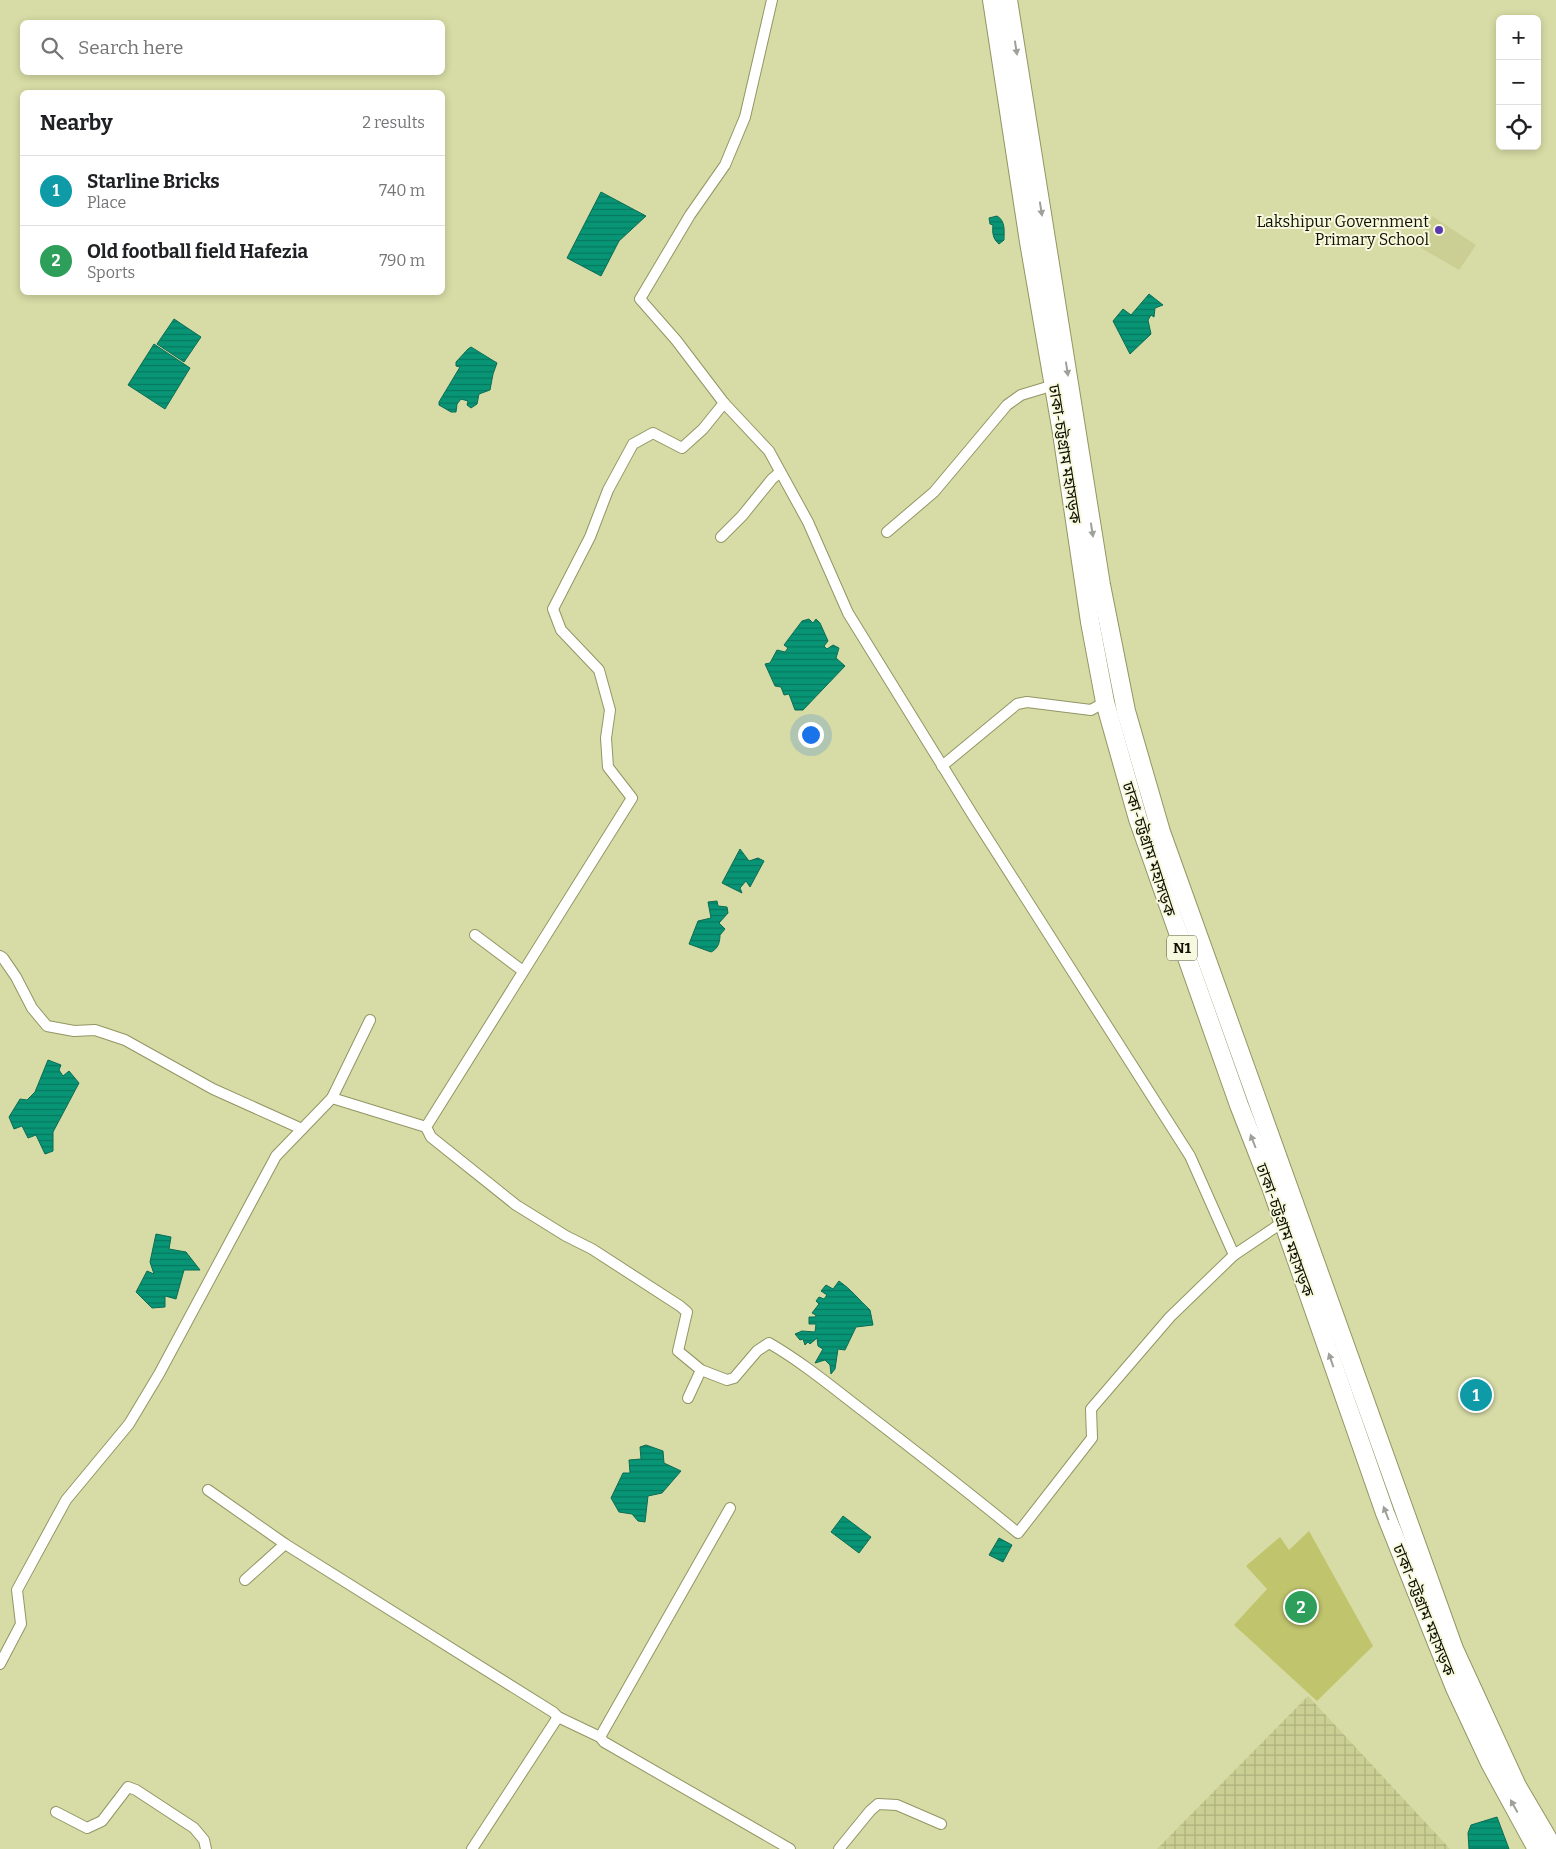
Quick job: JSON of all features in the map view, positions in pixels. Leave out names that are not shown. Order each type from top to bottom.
[{"type":"highway","name":"ঢাকা-চট্টগ্রাম মহাসড়ক","points":[[992,0],[1090,622],[1105,702],[1141,829],[1232,1087],[1283,1222],[1385,1513],[1455,1688],[1490,1763],[1537,1849]]},
{"type":"highway","name":"ঢাকা-চট্টগ্রাম মহাসড়ক","points":[[1008,0],[1101,585],[1126,711],[1158,823],[1454,1649],[1517,1786],[1554,1849]]},
{"type":"street","points":[[772,0],[744,117],[725,165],[690,215],[640,299],[676,340],[724,402],[769,451],[808,522],[848,613],[942,766],[1190,1156],[1234,1255]]},
{"type":"street","points":[[887,532],[934,492],[1007,405],[1021,395],[1054,385]]},
{"type":"street","points":[[426,1127],[632,798],[608,767],[606,738],[610,710],[599,670],[561,630],[553,608],[590,537],[608,490],[633,444],[653,433],[682,448],[703,429],[724,402]]},
{"type":"street","points":[[721,537],[780,472]]},
{"type":"street","points":[[942,766],[1018,704],[1027,702],[1091,710],[1105,702]]},
{"type":"street","points":[[475,936],[523,972]]},
{"type":"street","points":[[0,956],[4,958],[16,976],[32,1008],[47,1026],[74,1031],[95,1030],[125,1040],[213,1089],[302,1129]]},
{"type":"street","points":[[0,1664],[21,1624],[17,1590],[66,1500],[129,1424],[159,1374],[276,1156],[332,1098],[370,1020]]},
{"type":"street","points":[[332,1098],[426,1127],[431,1137],[516,1205],[566,1236],[592,1249],[680,1306],[687,1312],[678,1351],[701,1370],[726,1380],[734,1378],[757,1351],[769,1344],[795,1360],[864,1412],[966,1490],[1018,1533],[1092,1438],[1091,1409],[1170,1317],[1234,1255],[1283,1222]]},
{"type":"street","points":[[688,1398],[701,1370]]},
{"type":"street","points":[[208,1490],[285,1544],[553,1712],[558,1717],[600,1737],[604,1742],[790,1849]]},
{"type":"street","points":[[600,1737],[730,1508]]},
{"type":"street","points":[[245,1580],[285,1544]]},
{"type":"street","points":[[472,1849],[558,1717]]},
{"type":"street","points":[[56,1812],[87,1828],[102,1822],[128,1787],[136,1790],[194,1828],[204,1840],[206,1849]]},
{"type":"street","points":[[839,1849],[878,1804],[897,1805],[941,1824]]},
{"type":"shaded area","name":"Lakshipur Government Primary School","points":[[1432,216],[1476,245],[1459,270],[1416,245]]},
{"type":"shaded area","points":[[1309,1531],[1373,1646],[1317,1701],[1234,1625],[1267,1589],[1246,1566],[1280,1537],[1289,1550]]},
{"type":"shaded area","points":[[1308,1696],[1450,1849],[1157,1849]]},
{"type":"water","points":[[601,192],[646,216],[619,241],[601,276],[567,258]]},
{"type":"water","points":[[997,216],[1002,221],[1004,230],[1004,240],[999,244],[994,238],[993,225],[990,224],[989,218]]},
{"type":"water","points":[[1149,294],[1163,305],[1155,308],[1154,317],[1151,315],[1148,320],[1151,334],[1130,354],[1113,321],[1123,309],[1131,315]]},
{"type":"water","points":[[174,319],[201,337],[184,362],[157,344]]},
{"type":"water","points":[[154,344],[190,368],[165,409],[128,385]]},
{"type":"water","points":[[471,347],[497,363],[490,390],[479,394],[477,404],[471,408],[467,405],[468,401],[461,399],[457,404],[456,412],[451,412],[439,405],[439,402],[460,367],[456,366],[456,362]]},
{"type":"water","points":[[809,619],[813,623],[816,619],[820,623],[828,641],[824,646],[827,649],[833,645],[839,648],[836,658],[845,666],[803,710],[795,710],[789,694],[784,695],[781,687],[775,686],[765,664],[770,663],[777,650],[785,652],[788,648],[784,645],[802,621]]},
{"type":"water","points":[[740,849],[749,861],[758,858],[764,861],[750,887],[746,881],[740,888],[742,893],[722,883]]},
{"type":"water","points":[[717,901],[718,906],[727,907],[728,913],[719,923],[725,929],[720,935],[717,947],[711,952],[689,944],[698,921],[711,918],[708,902]]},
{"type":"water","points":[[48,1060],[61,1065],[59,1070],[63,1076],[69,1071],[79,1083],[53,1132],[53,1151],[45,1154],[36,1135],[28,1138],[22,1126],[14,1129],[9,1117],[20,1099],[27,1100],[35,1092]]},
{"type":"water","points":[[156,1234],[171,1237],[169,1249],[186,1252],[200,1270],[184,1270],[176,1299],[165,1296],[165,1307],[152,1308],[136,1292],[147,1271],[154,1274],[150,1262]]},
{"type":"water","points":[[839,1281],[870,1310],[873,1325],[856,1327],[845,1350],[838,1349],[835,1369],[831,1374],[830,1365],[825,1360],[815,1363],[823,1349],[818,1346],[817,1338],[810,1344],[808,1342],[805,1345],[803,1339],[800,1340],[795,1334],[802,1331],[815,1332],[816,1324],[809,1324],[809,1317],[815,1317],[816,1315],[812,1313],[819,1304],[816,1301],[819,1297],[824,1299],[827,1295],[821,1291],[826,1285],[833,1289]]},
{"type":"water","points":[[646,1445],[663,1451],[664,1463],[681,1471],[662,1493],[648,1496],[645,1522],[638,1521],[632,1514],[619,1512],[611,1498],[623,1473],[630,1473],[629,1460],[641,1459],[640,1447]]},
{"type":"water","points":[[843,1516],[871,1537],[859,1553],[831,1532]]},
{"type":"water","points":[[999,1538],[1012,1545],[1003,1562],[989,1555]]},
{"type":"water","points":[[1497,1817],[1509,1849],[1469,1849],[1468,1833],[1471,1825]]},
{"type":"place","name":"Lakshipur Government Primary School","points":[[1439,230]]},
{"type":"place","name":"Starline Bricks","points":[[1476,1395]]},
{"type":"place","name":"Old football field Hafezia","points":[[1301,1607]]}]
